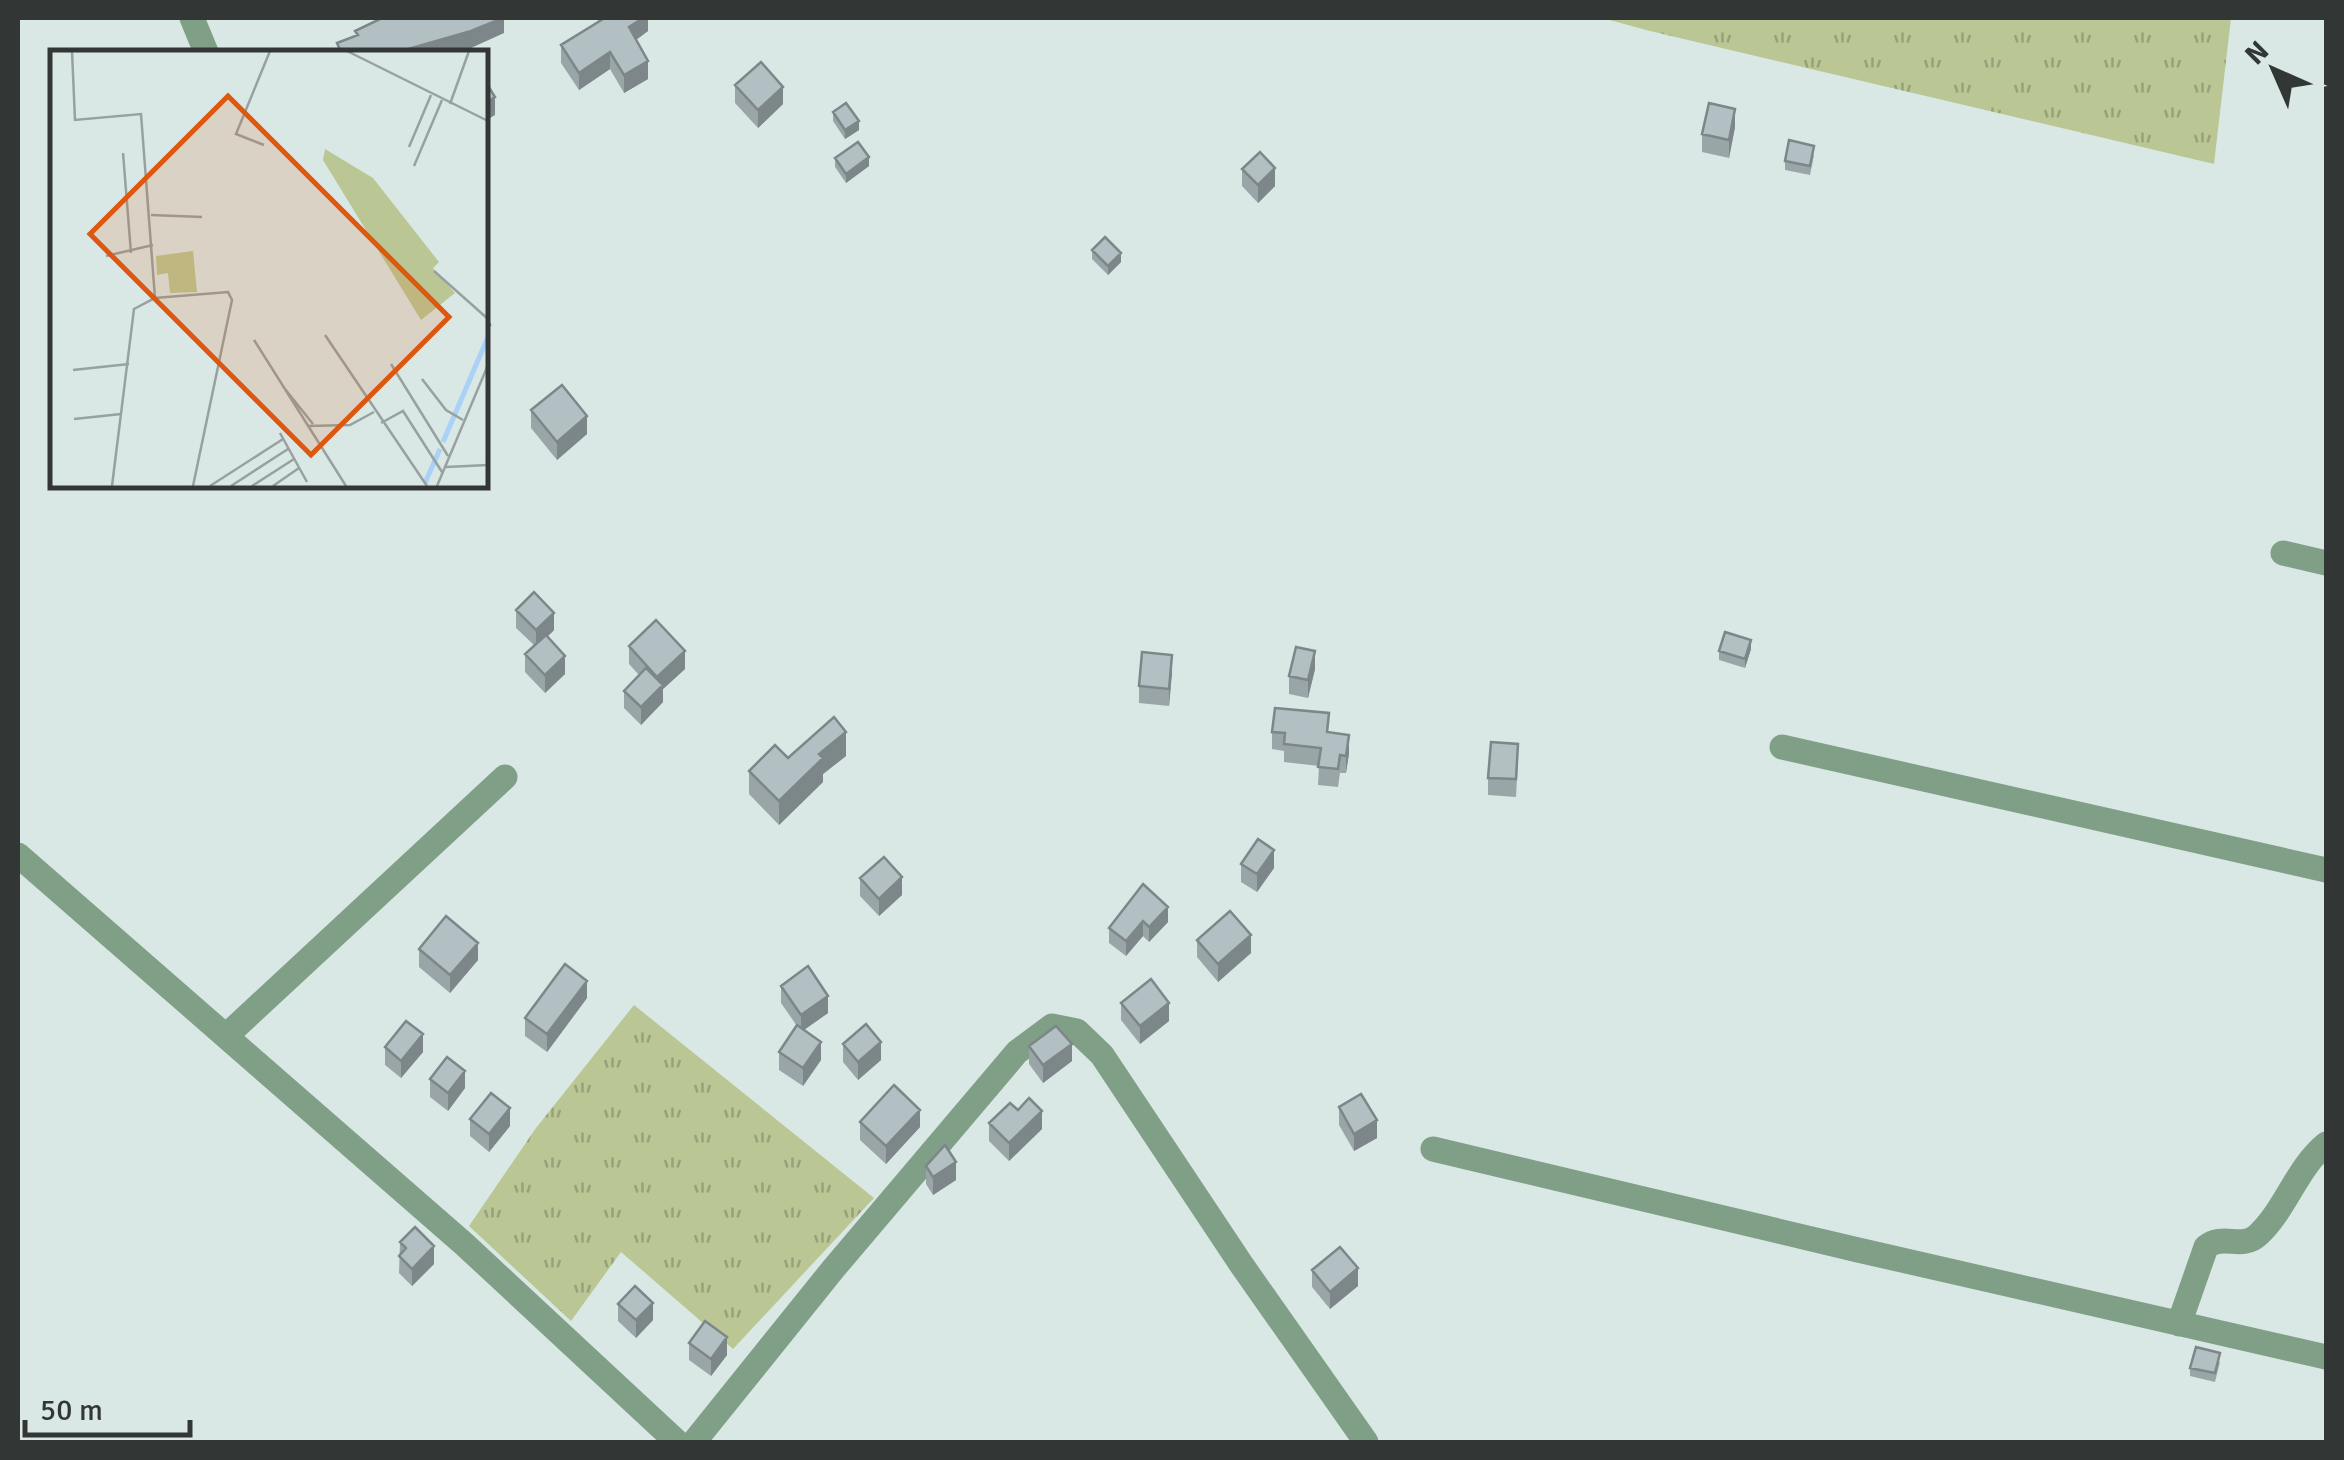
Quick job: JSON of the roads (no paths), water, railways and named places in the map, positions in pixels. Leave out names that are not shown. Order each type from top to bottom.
[{"type":"street","points":[[192,18],[205,50]]},
{"type":"street","points":[[2282,553],[2326,563]]},
{"type":"street","points":[[1782,747],[2326,870]]},
{"type":"street","points":[[226,1036],[506,777]]},
{"type":"street","points":[[18,855],[464,1244],[676,1442]]},
{"type":"street","points":[[694,1442],[944,1137],[1028,1041],[1052,1026],[1078,1031],[1102,1055],[1366,1442]]},
{"type":"street","points":[[2178,1324],[2206,1247],[2222,1240],[2242,1243],[2260,1233],[2308,1163],[2326,1144]]},
{"type":"street","points":[[1434,1149],[2326,1357]]}]
